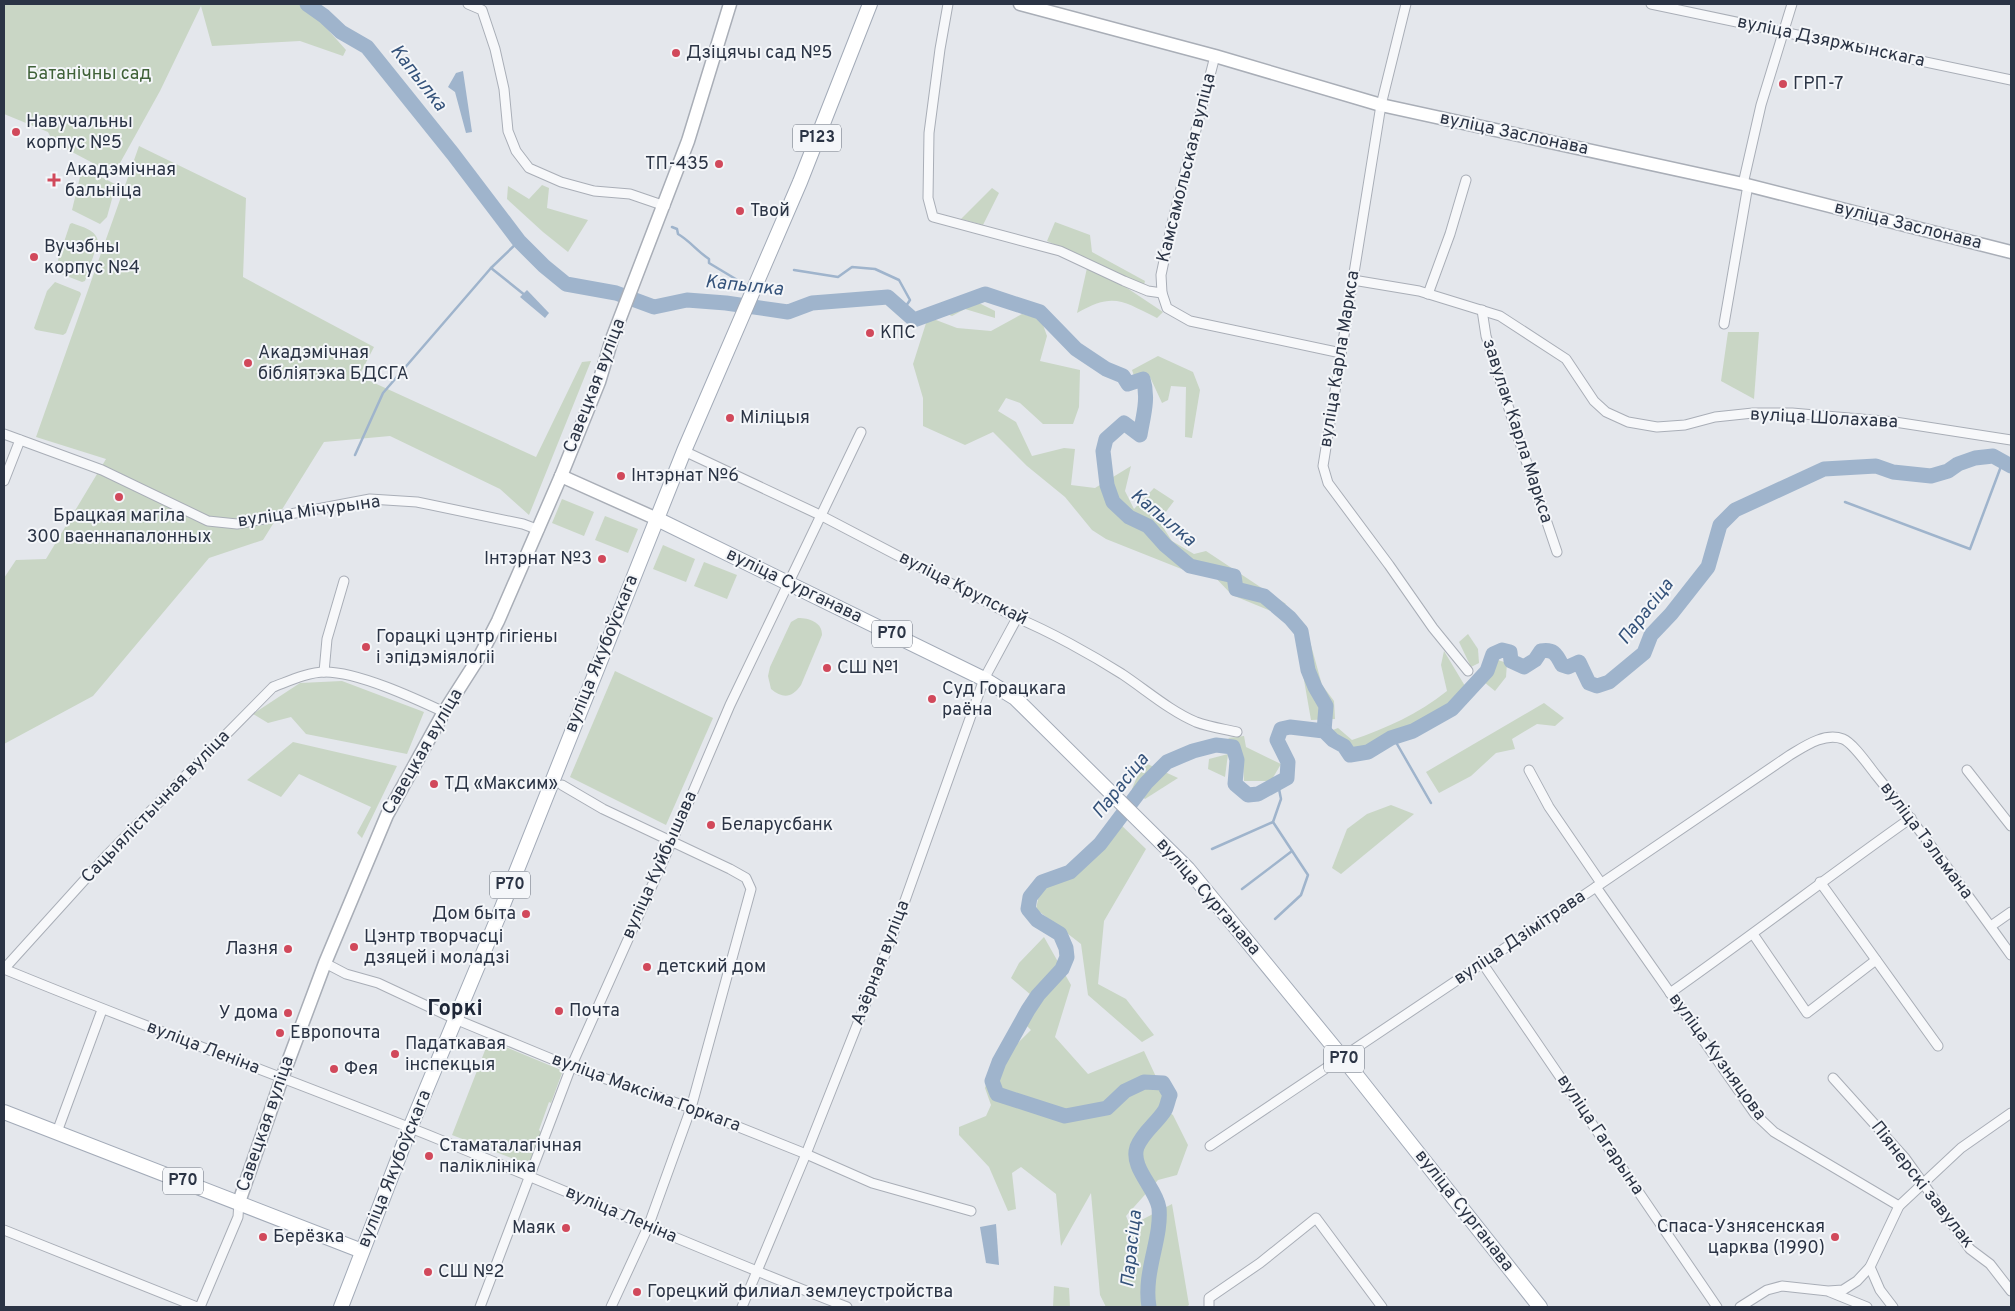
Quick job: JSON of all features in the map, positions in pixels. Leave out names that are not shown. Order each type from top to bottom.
[{"type":"main road","name":"Савецкая вуліца","points":[[239,1202],[282,1078],[325,963],[386,815],[444,712],[481,654],[539,530],[599,382],[619,322],[665,206],[688,141],[730,4]]},
{"type":"main road","name":"вуліца Якубоўскага","points":[[341,1307],[410,1128],[497,920],[684,451],[800,182],[870,4]]},
{"type":"main road","name":"вуліца Заслонава","points":[[1020,4],[1215,56],[1381,105],[1746,185],[2011,252]]},
{"type":"main road","points":[[561,476],[657,519]]},
{"type":"main road","name":"вуліца Сурганава","points":[[657,519],[984,679],[1015,698],[1188,869],[1342,1056],[1540,1307]]},
{"type":"main road","name":"Р70","points":[[4,1112],[362,1251]]},
{"type":"street","points":[[468,4],[485,7],[504,89],[508,130],[516,151],[529,168],[562,182],[594,192],[630,194],[665,206]]},
{"type":"street","points":[[948,4],[929,133],[928,198],[933,217],[1060,251],[1124,281],[1162,293],[1167,308],[1190,321],[1341,353]]},
{"type":"street","name":"вуліца Карла Маркса","points":[[1406,4],[1381,105],[1323,466],[1328,483],[1433,628],[1468,671]]},
{"type":"street","name":"вуліца Дзяржынскага","points":[[1651,4],[2011,80]]},
{"type":"street","points":[[1724,324],[1761,105],[1792,4]]},
{"type":"street","name":"Камсамольская вуліца","points":[[1162,293],[1161,275],[1166,249],[1215,56]]},
{"type":"street","points":[[1428,294],[1450,234],[1466,180]]},
{"type":"street","name":"вуліца Шолахава","points":[[1353,280],[1428,294],[1500,316],[1566,359],[1594,401],[1606,412],[1628,422],[1657,427],[1684,425],[1715,417],[1753,413],[1792,413],[1895,422],[2011,440]]},
{"type":"street","name":"завулак Карла Маркса","points":[[1482,310],[1486,336],[1557,552]]},
{"type":"street","name":"вуліца Куйбышава","points":[[480,1307],[571,1066],[672,841],[730,705],[861,432]]},
{"type":"street","name":"вуліца Мічурына","points":[[4,434],[102,470],[208,521],[237,524],[370,498],[417,502],[523,524],[539,530]]},
{"type":"street","points":[[4,481],[20,440]]},
{"type":"street","name":"вуліца Крупскай","points":[[684,451],[820,515],[1042,630],[1120,673],[1146,692],[1195,721],[1210,727],[1237,732]]},
{"type":"street","points":[[324,672],[327,639],[344,582]]},
{"type":"street","name":"Азёрная вуліца","points":[[742,1307],[806,1154],[892,937],[984,679],[1017,618]]},
{"type":"street","name":"Сацыялістычная вуліца","points":[[4,969],[108,854],[273,687],[297,678],[324,672],[352,676],[405,694],[444,712]]},
{"type":"street","name":"вуліца Тэльмана","points":[[1833,736],[1845,739],[1911,818],[2011,954]]},
{"type":"street","name":"вуліца Дзімітрава","points":[[1210,1146],[1342,1056],[1483,964],[1790,755],[1812,742],[1833,736]]},
{"type":"street","name":"вуліца Кузняцова","points":[[1528,770],[1549,807],[1670,993],[1755,1114],[1774,1132],[1898,1206]]},
{"type":"street","points":[[1967,770],[2011,826]]},
{"type":"street","points":[[562,786],[603,809],[746,878],[751,889],[691,1108],[648,1227],[611,1307]]},
{"type":"street","points":[[1670,993],[1753,934],[1820,882],[1911,818]]},
{"type":"street","points":[[1820,882],[1938,1046]]},
{"type":"street","points":[[1991,926],[2011,912]]},
{"type":"street","points":[[1753,934],[1807,1013],[1876,960]]},
{"type":"street","name":"вуліца Максіма Горкага","points":[[325,963],[346,974],[378,983],[455,1018],[571,1066],[691,1108],[806,1154],[872,1183],[971,1211]]},
{"type":"street","name":"вуліца Гагарына","points":[[1483,964],[1717,1307]]},
{"type":"street","name":"вуліца Леніна","points":[[4,969],[102,1010],[410,1128],[757,1272],[847,1307]]},
{"type":"street","points":[[57,1132],[102,1010]]},
{"type":"street","name":"Піянерскі завулак","points":[[1833,1078],[1905,1158],[1970,1249],[1990,1264],[2011,1291]]},
{"type":"street","points":[[1740,1307],[1767,1290],[1782,1286],[1828,1291],[1844,1290],[1857,1281],[1870,1267],[1898,1206],[1961,1148],[2011,1113]]},
{"type":"street","name":"Савецкая вуліца","points":[[199,1307],[238,1217],[239,1202]]},
{"type":"street","points":[[1209,1307],[1209,1298],[1260,1263],[1316,1218],[1382,1307]]},
{"type":"street","points":[[4,1230],[199,1307]]},
{"type":"street","points":[[1870,1267],[1880,1290],[1893,1307]]},
{"type":"street","points":[[1828,1291],[1867,1307]]},
{"type":"green space","name":"Батанічны сад","points":[[4,4],[299,4],[321,22],[346,50],[343,56],[300,41],[212,46],[201,6],[160,91],[115,172],[106,170],[57,144],[52,140],[48,132],[4,114]]},
{"type":"green space","points":[[139,146],[246,198],[243,277],[374,347],[359,376],[536,457],[582,362],[591,361],[529,515],[500,489],[390,436],[324,442],[263,540],[209,558],[93,696],[4,744],[4,578],[16,560],[46,559],[106,459],[36,437]]},
{"type":"green space","points":[[91,172],[115,184],[107,217],[100,224],[72,210],[80,177]]},
{"type":"green space","points":[[542,185],[549,188],[547,208],[588,220],[568,252],[507,199],[508,186],[529,199]]},
{"type":"green space","points":[[992,188],[999,193],[983,225],[961,219]]},
{"type":"green space","points":[[1055,222],[1090,235],[1092,252],[1145,281],[1144,285],[1047,241]]},
{"type":"green space","points":[[72,223],[92,232],[98,242],[85,281],[82,282],[59,273],[58,260],[70,224]]},
{"type":"green space","points":[[1087,268],[1118,282],[1163,312],[1157,318],[1126,303],[1109,301],[1090,306],[1077,313]]},
{"type":"green space","points":[[55,282],[81,294],[66,333],[63,335],[34,328],[47,291]]},
{"type":"green space","points":[[975,301],[995,311],[995,318],[965,309],[952,316],[944,313]]},
{"type":"green space","points":[[1022,314],[1041,319],[1047,336],[1040,361],[1080,370],[1079,407],[1073,424],[1043,424],[1020,403],[1006,398],[998,411],[1016,422],[1032,456],[1064,448],[1075,449],[1071,485],[1095,488],[1131,466],[1125,491],[1134,509],[1154,488],[1174,501],[1159,521],[1172,541],[1194,554],[1206,551],[1286,604],[1273,612],[1232,595],[1211,573],[1189,572],[1106,539],[1092,530],[1065,497],[1027,466],[993,432],[965,445],[923,426],[923,398],[913,364],[927,320],[936,320],[957,328],[991,331]]},
{"type":"green space","points":[[1728,332],[1759,332],[1754,399],[1721,381]]},
{"type":"green space","points":[[1158,356],[1193,372],[1200,390],[1192,438],[1185,437],[1186,387],[1171,386],[1168,400],[1162,403],[1150,377],[1134,376],[1132,370]]},
{"type":"green space","points":[[562,499],[594,512],[584,536],[552,523]]},
{"type":"green space","points":[[605,516],[638,529],[628,553],[595,540]]},
{"type":"green space","points":[[663,545],[695,559],[686,582],[653,569]]},
{"type":"green space","points":[[704,562],[737,575],[727,599],[694,586]]},
{"type":"green space","points":[[798,618],[817,624],[822,635],[801,685],[791,695],[783,696],[771,689],[768,676],[770,667],[791,622]]},
{"type":"green space","points":[[1468,634],[1478,649],[1479,663],[1471,667],[1459,642]]},
{"type":"green space","points":[[1309,638],[1322,685],[1334,701],[1335,719],[1311,720],[1297,640]]},
{"type":"green space","points":[[1444,651],[1465,686],[1450,705],[1414,725],[1387,736],[1365,750],[1351,752],[1344,741],[1330,731],[1338,728],[1352,740],[1378,731],[1425,707],[1447,691],[1441,665]]},
{"type":"green space","points":[[1495,659],[1507,663],[1506,677],[1495,691],[1484,682],[1490,676]]},
{"type":"green space","points":[[615,671],[713,718],[666,825],[570,777]]},
{"type":"green space","points":[[342,681],[424,712],[407,754],[306,734],[291,717],[268,723],[253,714],[300,683]]},
{"type":"green space","points":[[1544,703],[1564,718],[1555,726],[1537,724],[1512,739],[1515,749],[1496,753],[1471,776],[1439,793],[1426,772]]},
{"type":"green space","points":[[1244,736],[1246,747],[1281,764],[1271,781],[1244,781],[1243,763],[1239,746],[1228,738]]},
{"type":"green space","points":[[293,742],[397,766],[362,838],[357,833],[371,807],[299,774],[281,797],[247,780]]},
{"type":"green space","points":[[1228,754],[1225,777],[1208,769],[1209,759]]},
{"type":"green space","points":[[1143,762],[1178,778],[1145,799],[1132,789]]},
{"type":"green space","points":[[1391,805],[1414,814],[1341,874],[1332,868],[1347,829],[1367,814]]},
{"type":"green space","points":[[1119,823],[1146,849],[1104,921],[1098,984],[1126,999],[1154,1035],[1142,1042],[1088,995],[1081,944],[1036,909],[1040,890],[1091,862]]},
{"type":"green space","points":[[1044,937],[1071,985],[1055,1037],[1088,1074],[1144,1051],[1164,1094],[1161,1107],[1173,1115],[1188,1145],[1177,1175],[1158,1180],[1126,1216],[1130,1226],[1172,1204],[1189,1305],[1186,1307],[1106,1307],[1100,1295],[1091,1193],[1061,1246],[1056,1194],[1021,1167],[1012,1173],[1016,1209],[1008,1211],[989,1167],[959,1135],[959,1127],[986,1116],[991,1105],[985,1088],[990,1070],[1031,1030],[1017,1016],[1031,995],[1011,978],[1019,963]]},
{"type":"green space","points":[[489,1040],[561,1070],[562,1073],[551,1103],[549,1102],[531,1159],[527,1164],[452,1135]]},
{"type":"green space","points":[[1054,1286],[1069,1288],[1070,1307],[1053,1307]]},
{"type":"water","points":[[463,71],[472,132],[466,133],[455,92],[448,87],[456,73]]},
{"type":"water","points":[[527,290],[549,313],[545,318],[520,297]]},
{"type":"water","points":[[996,1224],[999,1265],[986,1263],[980,1227]]},
{"type":"waterway","name":"Капылка","points":[[307,4],[324,16],[341,32],[367,47],[453,154],[519,241],[544,266],[566,284],[616,293],[654,307],[687,300],[726,303],[788,312],[812,303],[888,297],[914,320],[985,294],[1040,312],[1076,349],[1106,369],[1123,376],[1128,384],[1143,379],[1145,400],[1140,435],[1124,423],[1106,439],[1103,451],[1107,485],[1113,502],[1129,517],[1148,526],[1165,545],[1190,566],[1234,576],[1236,589],[1264,596],[1290,618],[1301,631],[1308,670],[1326,706],[1324,731]]},
{"type":"waterway","points":[[672,227],[677,229],[678,234],[709,259],[709,263],[744,284],[749,290]]},
{"type":"waterway","points":[[355,455],[383,393],[491,268],[519,241]]},
{"type":"waterway","points":[[794,270],[838,277],[852,267],[875,269],[899,280],[910,300],[904,309]]},
{"type":"waterway","points":[[491,268],[526,296]]},
{"type":"waterway","points":[[755,298],[762,308]]},
{"type":"waterway","name":"Парасіца","points":[[1149,1307],[1148,1281],[1158,1232],[1159,1208],[1157,1200],[1140,1170],[1136,1155],[1137,1147],[1146,1132],[1166,1108],[1170,1095],[1163,1083],[1144,1082],[1125,1091],[1107,1108],[1065,1116],[997,1094],[992,1081],[999,1062],[1028,1010],[1038,995],[1062,969],[1067,957],[1066,948],[1060,934],[1037,920],[1028,909],[1030,897],[1042,882],[1070,872],[1100,844],[1146,783],[1167,762],[1193,751],[1216,745],[1233,747],[1237,760],[1235,784],[1248,795],[1258,794],[1287,778],[1288,762],[1277,740],[1281,729],[1290,727],[1324,731],[1333,740],[1344,746],[1350,755],[1368,752],[1391,738],[1413,731],[1452,709],[1487,671],[1493,654],[1502,650],[1510,652],[1511,661],[1524,667],[1535,660],[1541,651],[1549,651],[1556,655],[1562,665],[1568,667],[1579,662],[1589,683],[1597,686],[1609,682],[1644,653],[1651,635],[1671,614],[1708,567],[1720,525],[1735,510],[1824,469],[1876,466],[1893,472],[1931,476],[1948,471],[1958,464],[1975,458],[1993,456],[2011,466]]},
{"type":"waterway","points":[[1845,502],[1970,549],[2003,461]]},
{"type":"waterway","points":[[1393,737],[1431,803]]},
{"type":"waterway","points":[[1275,919],[1301,895],[1308,875],[1273,822],[1281,799],[1278,784]]},
{"type":"waterway","points":[[1212,849],[1273,822]]},
{"type":"waterway","points":[[1242,889],[1292,851]]},
{"type":"place","name":"Дзіцячы сад №5","points":[[676,53]]},
{"type":"place","name":"ГРП-7","points":[[1783,84]]},
{"type":"place","name":"Навучальны корпус №5","points":[[16,132]]},
{"type":"place","name":"ТП-435","points":[[719,164]]},
{"type":"place","name":"Акадэмічная бальніца","points":[[54,180]]},
{"type":"place","name":"Твой","points":[[740,211]]},
{"type":"place","name":"Вучэбны корпус №4","points":[[34,257]]},
{"type":"place","name":"КПС","points":[[870,333]]},
{"type":"place","name":"Акадэмічная бібліятэка БДСГА","points":[[248,363]]},
{"type":"place","name":"Міліцыя","points":[[730,418]]},
{"type":"place","name":"Інтэрнат №6","points":[[621,476]]},
{"type":"place","name":"Брацкая магіла 300 ваеннапалонных","points":[[119,497]]},
{"type":"place","name":"Інтэрнат №3","points":[[602,559]]},
{"type":"place","name":"Горацкі цэнтр гігіены і эпідэміялогіі","points":[[366,647]]},
{"type":"place","name":"СШ №1","points":[[827,668]]},
{"type":"place","name":"Суд Горацкага раёна","points":[[932,699]]},
{"type":"place","name":"ТД «Максим»","points":[[434,784]]},
{"type":"place","name":"Беларусбанк","points":[[711,825]]},
{"type":"place","name":"Дом быта","points":[[526,914]]},
{"type":"place","name":"Цэнтр творчасці дзяцей і моладзі","points":[[354,947]]},
{"type":"place","name":"Лазня","points":[[288,949]]},
{"type":"place","name":"детский дом","points":[[647,967]]},
{"type":"place","name":"Почта","points":[[559,1011]]},
{"type":"place","name":"У дома","points":[[288,1013]]},
{"type":"place","name":"Европочта","points":[[280,1033]]},
{"type":"place","name":"Падаткавая інспекцыя","points":[[395,1054]]},
{"type":"place","name":"Фея","points":[[334,1069]]},
{"type":"place","name":"Стаматалагічная паліклініка","points":[[429,1156]]},
{"type":"place","name":"Маяк","points":[[566,1228]]},
{"type":"place","name":"Берёзка","points":[[263,1237]]},
{"type":"place","name":"Спаса-Узнясенская царква (1990)","points":[[1835,1237]]},
{"type":"place","name":"СШ №2","points":[[428,1272]]},
{"type":"place","name":"Горецкий филиал землеустройства","points":[[637,1292]]},
{"type":"district","name":"Горкі","points":[[455,1009]]}]
